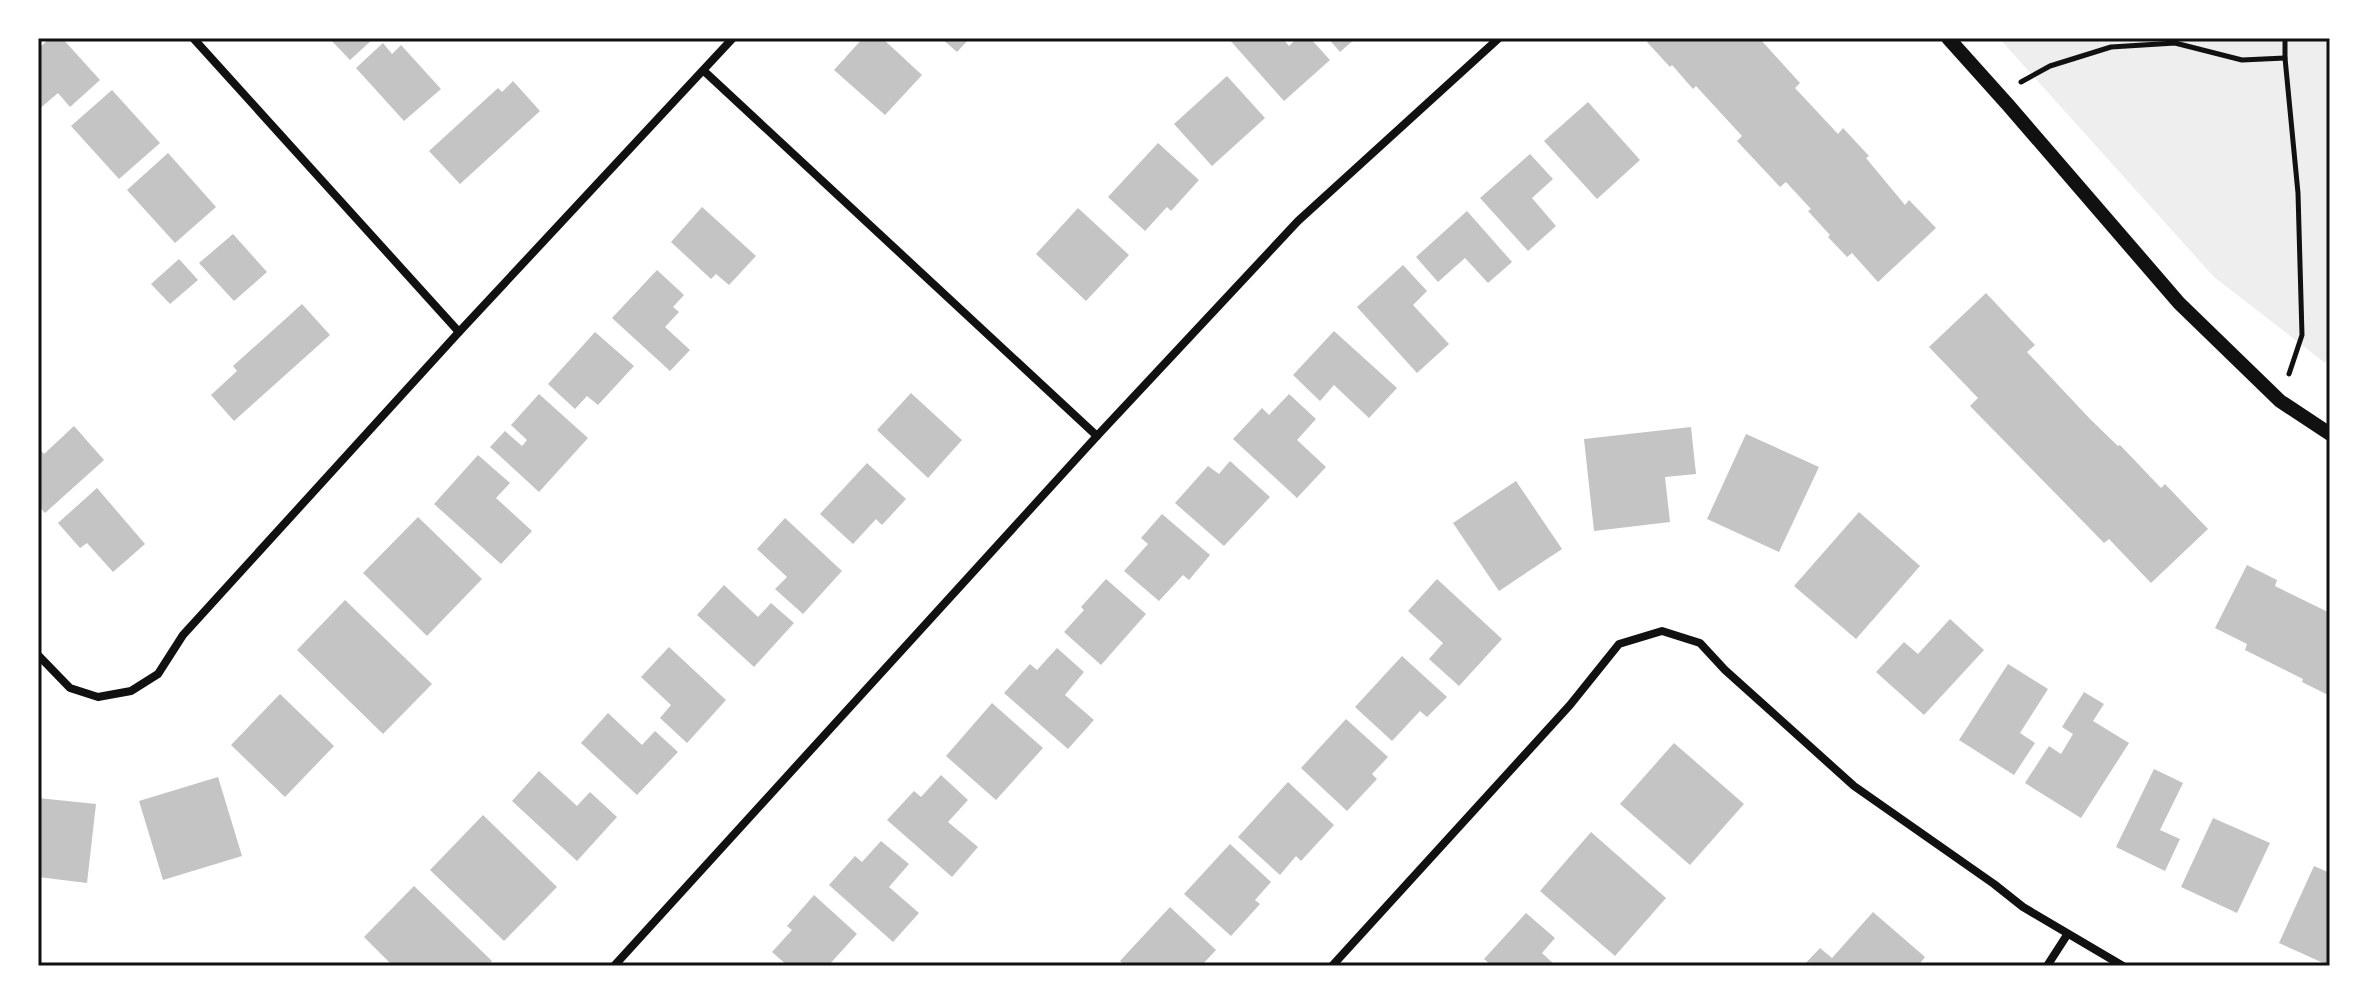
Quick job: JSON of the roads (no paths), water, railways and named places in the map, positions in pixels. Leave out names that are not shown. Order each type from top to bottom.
[{"type":"street","points":[[193,38],[459,332]]},
{"type":"street","points":[[38,655],[70,688],[98,697],[131,691],[158,674],[183,635],[733,38]]},
{"type":"street","points":[[614,966],[1097,436],[1298,221],[1499,38]]},
{"type":"street","points":[[1948,38],[2179,303],[2280,401],[2330,434]]},
{"type":"street","points":[[704,71],[1097,436]]},
{"type":"street","points":[[1332,966],[1570,705],[1619,644],[1662,631],[1700,643],[1725,670],[1854,786],[2023,907],[2123,966]]},
{"type":"street","points":[[2047,966],[2067,935]]}]
